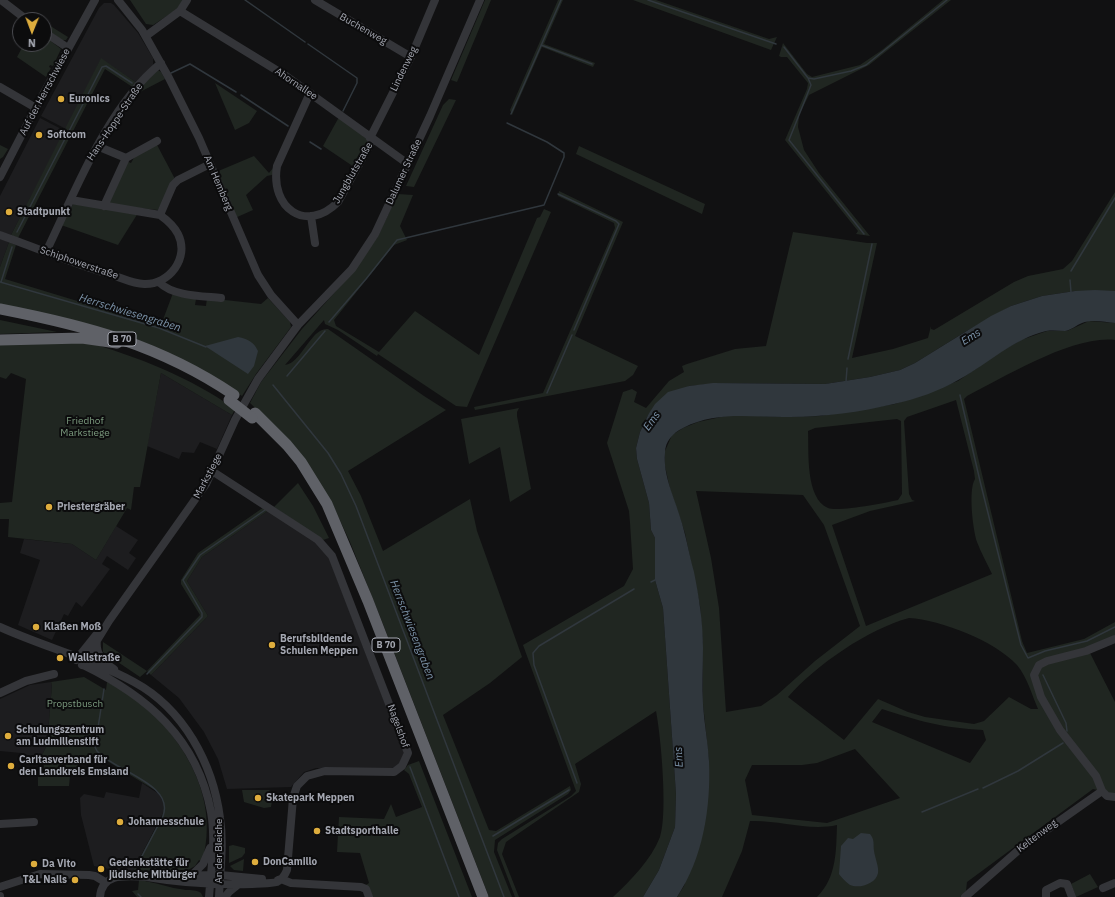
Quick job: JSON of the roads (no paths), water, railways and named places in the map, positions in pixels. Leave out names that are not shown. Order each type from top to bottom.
[{"type":"highway","name":"B 70","points":[[0,309],[85,328],[145,347],[203,374],[287,445],[301,462],[327,504],[371,608],[483,897]]},
{"type":"highway","name":"B 70","points":[[0,315],[86,334],[117,343],[173,366],[232,398]]},
{"type":"highway","points":[[0,340],[68,338],[117,343]]},
{"type":"highway","name":"B 70","points":[[253,416],[282,449],[311,487],[338,541],[477,897]]},
{"type":"street","points":[[1,0],[17,12]]},
{"type":"street","name":"Auf der Herrschwiese","points":[[0,177],[3,165],[68,48],[93,4],[100,0]]},
{"type":"street","points":[[146,36],[180,10],[187,0]]},
{"type":"street","name":"Buchenweg","points":[[315,0],[411,57]]},
{"type":"street","name":"Lindenweg","points":[[371,139],[411,57],[435,0]]},
{"type":"street","name":"Dalumer Straße","points":[[298,325],[352,269],[375,234],[408,164],[480,0]]},
{"type":"street","name":"Am Hemberg","points":[[118,1],[146,36],[161,63],[210,164],[258,275],[271,295],[298,325]]},
{"type":"street","name":"Ahornallee","points":[[180,10],[310,93],[371,139],[408,164]]},
{"type":"street","points":[[52,37],[68,48]]},
{"type":"street","name":"Hans-Hoppe-Straße","points":[[46,252],[97,146],[139,84],[161,63]]},
{"type":"street","points":[[0,87],[36,108]]},
{"type":"street","points":[[310,93],[277,166],[276,181],[279,197],[285,206],[299,214],[311,216],[315,243]]},
{"type":"street","name":"Jungblutstraße","points":[[311,216],[328,212],[338,202],[371,139]]},
{"type":"street","points":[[104,206],[126,158],[157,141]]},
{"type":"street","points":[[97,146],[126,158]]},
{"type":"street","points":[[160,214],[173,185],[178,180],[210,164]]},
{"type":"street","points":[[71,200],[160,214],[179,235],[181,245],[180,256],[176,267],[169,276],[160,283]]},
{"type":"street","name":"Schiphowerstraße","points":[[0,235],[90,269],[142,284],[160,283],[165,288],[174,291],[221,298]]},
{"type":"street","name":"Markstiege","points":[[80,661],[196,500],[212,472],[253,386],[298,325]]},
{"type":"street","name":"Nagelshof","points":[[212,472],[318,540],[332,556],[408,753],[402,766],[394,772],[325,771],[307,776],[297,786],[293,798],[287,870],[282,879]]},
{"type":"street","name":"Markstiege","points":[[80,661],[97,640],[109,621]]},
{"type":"street","points":[[0,627],[80,661]]},
{"type":"street","points":[[1115,639],[1086,651],[1047,661],[1039,665],[1034,676],[1041,698],[1060,730],[1096,776],[1102,791],[1107,796],[1115,797]]},
{"type":"street","points":[[97,640],[97,651],[103,660],[135,683]]},
{"type":"street","name":"An der Bleiche","points":[[80,661],[135,683],[154,696],[179,720],[204,760],[212,779],[220,820],[219,897]]},
{"type":"street","name":"An der Bleiche","points":[[80,661],[131,692],[148,705],[174,730],[195,766],[204,788],[211,813],[212,840],[209,897]]},
{"type":"street","points":[[0,693],[26,681],[54,674]]},
{"type":"street","name":"Keltenweg","points":[[965,897],[1022,848],[1102,791]]},
{"type":"street","points":[[0,824],[34,822]]},
{"type":"street","name":"An der Bleiche","points":[[192,875],[203,864],[212,840]]},
{"type":"street","points":[[0,886],[40,874],[89,875],[95,876],[105,882]]},
{"type":"street","points":[[100,897],[100,891],[105,882],[117,877],[220,875],[274,880],[282,879],[291,883],[364,888],[369,897]]},
{"type":"street","points":[[147,877],[210,884],[271,883],[282,879]]},
{"type":"street","points":[[1046,897],[1046,890],[1060,883],[1067,884],[1072,897]]},
{"type":"street","points":[[1103,888],[1115,883]]},
{"type":"street","name":"An der Bleiche","points":[[225,897],[240,884]]},
{"type":"water","name":"Ems","points":[[1075,291],[1115,291],[1115,323],[1090,321],[1065,331],[1046,331],[1034,335],[1012,345],[971,373],[944,387],[911,400],[855,412],[829,415],[803,417],[736,416],[709,419],[696,422],[683,428],[670,438],[665,449],[667,478],[678,509],[694,572],[703,638],[703,704],[709,761],[707,814],[704,832],[693,866],[677,897],[643,897],[659,870],[675,827],[676,794],[663,608],[655,580],[655,538],[651,530],[649,503],[637,459],[636,448],[640,432],[655,404],[668,392],[689,386],[713,383],[825,384],[870,377],[900,370],[915,363],[991,316],[1011,306],[1042,296]]},
{"type":"water","points":[[238,337],[250,341],[255,345],[258,351],[254,366],[248,374],[205,346]]},
{"type":"water","points":[[861,833],[870,834],[873,838],[878,873],[877,877],[871,883],[862,886],[854,886],[848,884],[839,874],[841,846],[848,838],[853,839]]},
{"type":"waterway","points":[[245,0],[305,42]]},
{"type":"waterway","points":[[511,114],[561,0]]},
{"type":"waterway","points":[[648,0],[776,44]]},
{"type":"waterway","points":[[808,78],[814,79],[851,71],[866,65],[947,0]]},
{"type":"waterway","points":[[308,44],[357,78],[357,83],[343,111]]},
{"type":"waterway","points":[[541,45],[592,64]]},
{"type":"waterway","points":[[784,47],[808,78],[811,85],[789,140],[864,234]]},
{"type":"waterway","points":[[171,73],[190,64],[236,92]]},
{"type":"waterway","points":[[17,232],[102,67],[106,66],[132,83]]},
{"type":"waterway","points":[[241,95],[288,126]]},
{"type":"waterway","points":[[329,322],[397,240],[544,205],[564,157],[564,153],[547,142],[507,123]]},
{"type":"waterway","points":[[310,142],[321,149]]},
{"type":"waterway","points":[[558,194],[616,221],[619,224],[574,330]]},
{"type":"waterway","points":[[1071,271],[1115,198]]},
{"type":"waterway","points":[[848,359],[872,244]]},
{"type":"waterway","points":[[1,282],[12,247]]},
{"type":"waterway","points":[[1070,280],[1071,292]]},
{"type":"waterway","name":"Herrschwiesengraben","points":[[0,282],[159,328],[206,347]]},
{"type":"waterway","points":[[287,376],[325,331]]},
{"type":"waterway","points":[[547,393],[572,335]]},
{"type":"waterway","points":[[846,382],[847,368]]},
{"type":"waterway","name":"Herrschwiesengraben","points":[[273,385],[328,453],[341,474],[356,506],[504,897]]},
{"type":"waterway","points":[[960,395],[1021,645],[1028,658],[1045,651],[1087,641],[1115,627]]},
{"type":"waterway","points":[[147,674],[202,617],[202,613],[183,580],[200,555],[265,510]]},
{"type":"waterway","points":[[651,582],[655,580]]},
{"type":"waterway","points":[[577,783],[534,665],[533,653],[539,646],[634,589]]},
{"type":"waterway","points":[[1043,675],[1066,723],[1067,731]]},
{"type":"waterway","points":[[104,689],[95,747],[97,751],[105,758],[152,787],[160,795],[164,805],[163,816],[142,856]]},
{"type":"waterway","points":[[983,788],[1018,771],[1063,743]]},
{"type":"waterway","points":[[410,767],[459,897]]},
{"type":"waterway","points":[[922,812],[978,789]]},
{"type":"waterway","points":[[493,836],[569,790]]},
{"type":"waterway","points":[[138,894],[141,897]]},
{"type":"place","name":"Euronics","points":[[61,99]]},
{"type":"place","name":"Softcom","points":[[39,135]]},
{"type":"place","name":"Stadtpunkt","points":[[9,212]]},
{"type":"place","name":"Priestergräber","points":[[49,507]]},
{"type":"place","name":"Klaßen Moß","points":[[36,627]]},
{"type":"place","name":"Berufsbildende Schulen Meppen","points":[[272,645]]},
{"type":"place","name":"Wallstraße","points":[[60,658]]},
{"type":"place","name":"Schulungszentrum am Ludmillenstift","points":[[8,736]]},
{"type":"place","name":"Caritasverband für den Landkreis Emsland","points":[[11,766]]},
{"type":"place","name":"Skatepark Meppen","points":[[258,798]]},
{"type":"place","name":"Johannesschule","points":[[120,822]]},
{"type":"place","name":"Stadtsporthalle","points":[[317,831]]},
{"type":"place","name":"DonCamillo","points":[[255,862]]},
{"type":"place","name":"Da Vito","points":[[34,864]]},
{"type":"place","name":"Gedenkstätte für jüdische Mitbürger","points":[[101,869]]},
{"type":"place","name":"T&L Nails","points":[[75,880]]},
{"type":"park label","name":"Friedhof Markstiege","points":[[85,426]]},
{"type":"park label","name":"Propstbusch","points":[[75,704]]}]
